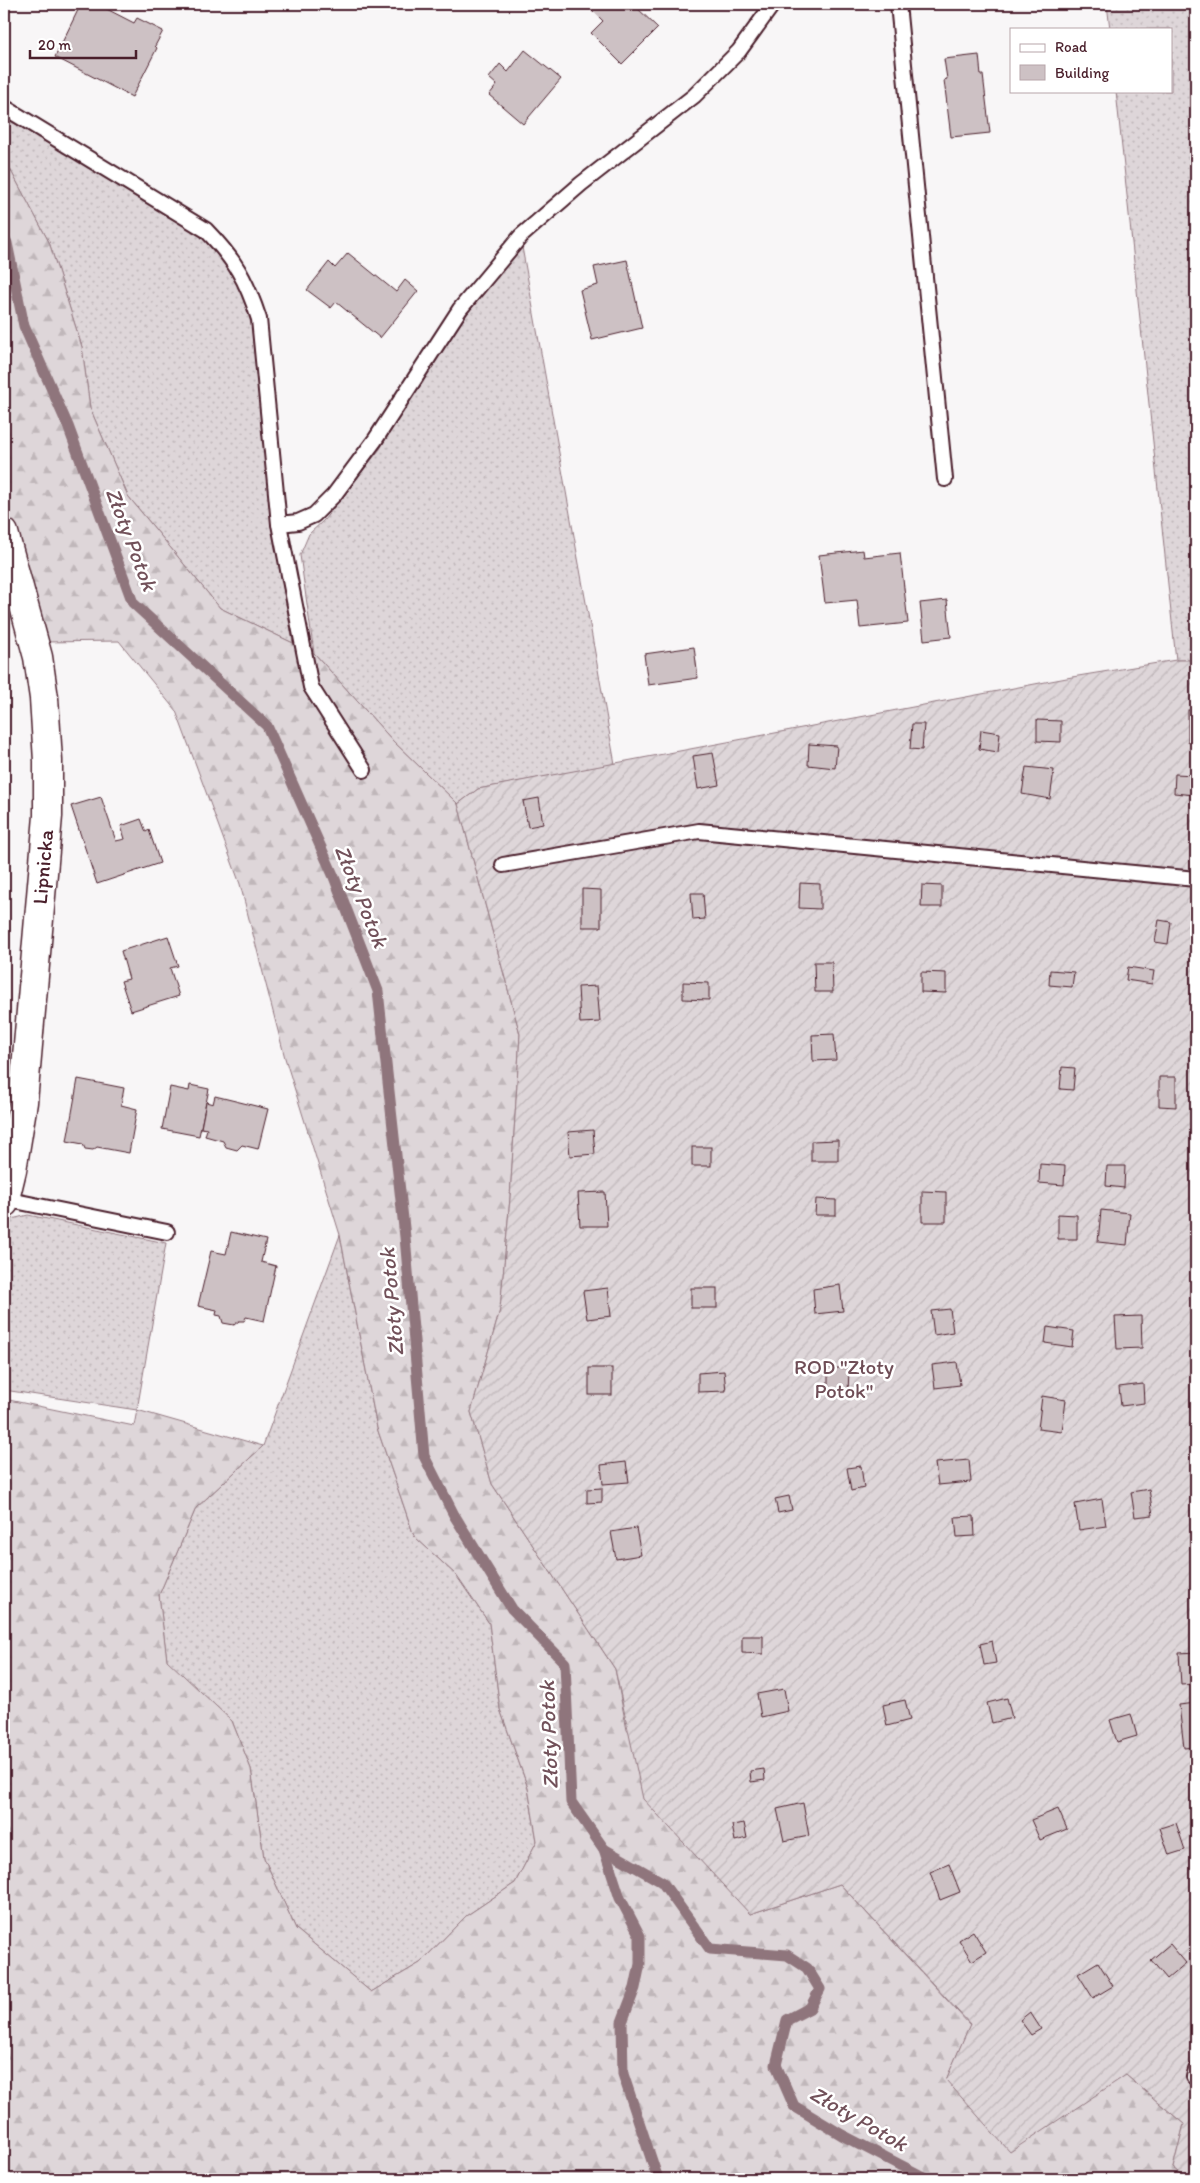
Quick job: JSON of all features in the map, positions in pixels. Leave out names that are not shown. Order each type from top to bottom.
[{"type":"street","name":"Lipnicka","points":[[4,533],[38,657],[44,698],[48,761],[48,816],[23,1102],[5,1201]]},
{"type":"lane","points":[[279,524],[298,522],[314,515],[334,495],[375,440],[460,309],[521,236],[581,184],[694,96],[739,51],[773,4]]},
{"type":"lane","points":[[898,4],[945,479]]},
{"type":"lane","points":[[4,106],[206,230],[224,248],[239,269],[249,291],[260,326],[279,524],[312,686],[364,770]]},
{"type":"lane","points":[[503,865],[699,831],[1196,879]]},
{"type":"lane","points":[[5,1201],[166,1232]]},
{"type":"green space","points":[[1107,4],[1196,4],[1196,660],[1176,660],[1116,92],[1172,92],[1172,28],[1110,28]]},
{"type":"green space","points":[[4,117],[199,234],[219,251],[243,292],[256,344],[274,536],[293,643],[220,608],[128,496],[90,408],[82,347],[49,242],[4,158]]},
{"type":"green space","points":[[4,158],[49,242],[82,347],[90,408],[128,496],[220,608],[314,653],[393,741],[458,804],[520,1034],[510,1198],[500,1310],[471,1412],[492,1484],[615,1669],[627,1730],[750,1914],[840,1884],[970,2025],[946,2080],[1126,2075],[1184,2124],[1173,2168],[1187,2179],[4,2179],[4,1399],[134,1426],[137,1410],[263,1446],[196,1508],[159,1595],[167,1660],[232,1721],[251,1769],[264,1858],[296,1929],[371,1992],[420,1963],[466,1916],[515,1883],[537,1841],[528,1788],[500,1709],[489,1623],[456,1575],[414,1536],[377,1428],[340,1235],[285,1058],[240,884],[176,711],[119,641],[43,642],[4,505]]},
{"type":"green space","points":[[522,247],[615,764],[478,789],[458,804],[393,741],[314,653],[300,555],[309,534],[324,520],[380,449],[428,367],[485,290]]},
{"type":"green space","name":"ROD \"Złoty Potok\"","points":[[1176,660],[1196,660],[1196,2179],[1187,2179],[1173,2168],[1184,2124],[1126,2075],[1010,2152],[946,2080],[970,2024],[840,1884],[750,1914],[643,1799],[615,1669],[492,1484],[471,1412],[500,1310],[510,1198],[520,1034],[458,804],[478,789],[1072,677]]},
{"type":"green space","points":[[28,1215],[166,1243],[137,1410],[4,1390],[4,1234],[12,1219]]},
{"type":"green space","points":[[340,1235],[377,1428],[414,1536],[456,1575],[489,1623],[500,1709],[528,1788],[537,1841],[515,1883],[466,1916],[420,1963],[371,1992],[296,1929],[264,1858],[251,1769],[232,1721],[167,1661],[159,1595],[196,1508],[263,1446]]},
{"type":"building","points":[[84,4],[97,4],[134,23],[137,18],[163,31],[155,46],[157,48],[132,97],[55,57],[79,8],[81,9]]},
{"type":"building","points":[[592,4],[633,4],[658,28],[622,64],[591,33],[603,21],[589,7]]},
{"type":"building","points":[[525,50],[561,79],[523,124],[489,95],[497,85],[489,78],[500,64],[508,72]]},
{"type":"building","points":[[979,55],[990,133],[951,137],[944,80],[947,79],[944,59]]},
{"type":"building","points":[[348,253],[396,292],[405,280],[418,291],[380,338],[336,302],[331,308],[307,290],[329,262],[335,268]]},
{"type":"building","points":[[627,260],[642,328],[592,340],[580,290],[598,285],[594,267]]},
{"type":"building","points":[[863,550],[864,557],[900,553],[908,623],[860,628],[857,600],[825,603],[819,555]]},
{"type":"building","points":[[947,600],[951,637],[924,640],[920,603]]},
{"type":"building","points":[[694,647],[698,678],[648,685],[644,654]]},
{"type":"building","points":[[1188,710],[1196,710],[1196,742],[1188,742]]},
{"type":"building","points":[[1037,720],[1061,721],[1061,742],[1037,741]]},
{"type":"building","points":[[912,724],[924,724],[922,750],[910,749]]},
{"type":"building","points":[[981,730],[1000,733],[998,752],[979,749]]},
{"type":"building","points":[[809,744],[837,746],[835,768],[808,765]]},
{"type":"building","points":[[4,749],[8,749],[6,787],[4,787]]},
{"type":"building","points":[[713,753],[719,785],[698,789],[693,756]]},
{"type":"building","points":[[1026,767],[1054,770],[1050,799],[1022,794]]},
{"type":"building","points":[[1175,774],[1195,775],[1194,795],[1174,793]]},
{"type":"building","points":[[101,797],[116,841],[125,839],[121,826],[141,819],[146,832],[149,830],[160,863],[97,884],[71,806]]},
{"type":"building","points":[[539,798],[543,824],[528,827],[523,801]]},
{"type":"building","points":[[800,883],[820,884],[820,909],[799,908]]},
{"type":"building","points":[[922,885],[942,886],[942,907],[921,907]]},
{"type":"building","points":[[582,889],[601,890],[601,927],[582,927]]},
{"type":"building","points":[[691,893],[703,893],[705,919],[693,920]]},
{"type":"building","points":[[1159,920],[1171,922],[1168,944],[1155,942]]},
{"type":"building","points":[[168,936],[178,966],[170,968],[179,996],[131,1011],[121,981],[129,979],[121,951]]},
{"type":"building","points":[[814,962],[832,962],[833,992],[815,992]]},
{"type":"building","points":[[1128,967],[1154,971],[1152,984],[1126,980]]},
{"type":"building","points":[[1050,970],[1074,972],[1072,987],[1049,985]]},
{"type":"building","points":[[921,972],[946,973],[946,993],[921,992]]},
{"type":"building","points":[[683,982],[709,983],[709,1000],[683,999]]},
{"type":"building","points":[[597,986],[600,1022],[580,1023],[578,987]]},
{"type":"building","points":[[834,1034],[836,1060],[813,1061],[812,1035]]},
{"type":"building","points":[[1062,1067],[1075,1068],[1073,1090],[1060,1089]]},
{"type":"building","points":[[1159,1077],[1176,1077],[1176,1107],[1159,1106]]},
{"type":"building","points":[[78,1079],[124,1088],[121,1105],[137,1109],[129,1153],[97,1147],[93,1150],[85,1149],[83,1144],[67,1141]]},
{"type":"building","points":[[190,1085],[209,1089],[199,1136],[162,1129],[170,1087],[189,1091]]},
{"type":"building","points":[[215,1096],[268,1109],[258,1149],[242,1145],[237,1150],[226,1147],[223,1141],[205,1136],[207,1129],[201,1128],[206,1102],[213,1104]]},
{"type":"building","points":[[593,1130],[595,1154],[570,1156],[568,1132]]},
{"type":"building","points":[[838,1140],[838,1161],[811,1161],[811,1141]]},
{"type":"building","points":[[692,1147],[711,1147],[711,1166],[692,1166]]},
{"type":"building","points":[[1040,1164],[1065,1166],[1064,1185],[1039,1183]]},
{"type":"building","points":[[1107,1166],[1125,1166],[1124,1188],[1106,1186]]},
{"type":"building","points":[[922,1191],[946,1192],[946,1222],[922,1222]]},
{"type":"building","points":[[605,1192],[607,1226],[580,1226],[578,1193]]},
{"type":"building","points":[[816,1199],[836,1200],[836,1215],[815,1215]]},
{"type":"building","points":[[1101,1210],[1130,1213],[1127,1245],[1098,1242]]},
{"type":"building","points":[[1058,1214],[1077,1215],[1077,1239],[1058,1239]]},
{"type":"building","points":[[231,1232],[266,1240],[261,1262],[276,1266],[264,1321],[246,1317],[244,1321],[239,1321],[234,1325],[223,1323],[221,1316],[216,1315],[217,1310],[198,1306],[211,1251],[226,1254]]},
{"type":"building","points":[[840,1285],[843,1311],[815,1314],[813,1289]]},
{"type":"building","points":[[608,1288],[611,1316],[587,1319],[583,1291]]},
{"type":"building","points":[[691,1288],[717,1288],[717,1308],[691,1308]]},
{"type":"building","points":[[950,1309],[953,1332],[934,1335],[931,1311]]},
{"type":"building","points":[[1141,1316],[1142,1348],[1117,1349],[1115,1317]]},
{"type":"building","points":[[1047,1327],[1074,1331],[1072,1347],[1045,1343]]},
{"type":"building","points":[[957,1362],[960,1385],[935,1388],[932,1365]]},
{"type":"building","points":[[589,1368],[612,1368],[612,1395],[589,1395]]},
{"type":"building","points":[[828,1368],[849,1368],[848,1394],[828,1394]]},
{"type":"building","points":[[724,1371],[726,1391],[698,1392],[698,1373]]},
{"type":"building","points":[[1143,1384],[1144,1403],[1121,1406],[1119,1387]]},
{"type":"building","points":[[1042,1396],[1066,1400],[1062,1432],[1038,1429]]},
{"type":"building","points":[[969,1460],[971,1482],[938,1485],[935,1463]]},
{"type":"building","points":[[626,1462],[629,1482],[603,1484],[601,1465]]},
{"type":"building","points":[[861,1466],[864,1488],[851,1491],[847,1468]]},
{"type":"building","points":[[602,1488],[602,1502],[587,1503],[587,1489]]},
{"type":"building","points":[[1149,1489],[1153,1515],[1135,1517],[1131,1492]]},
{"type":"building","points":[[789,1496],[792,1510],[778,1513],[775,1499]]},
{"type":"building","points":[[1102,1499],[1106,1526],[1079,1530],[1075,1504]]},
{"type":"building","points":[[974,1516],[975,1536],[957,1537],[955,1517]]},
{"type":"building","points":[[636,1528],[641,1555],[616,1559],[611,1532]]},
{"type":"building","points":[[742,1636],[763,1636],[763,1654],[742,1653]]},
{"type":"building","points":[[992,1641],[996,1663],[984,1665],[980,1644]]},
{"type":"building","points":[[1196,1652],[1196,1684],[1181,1685],[1179,1653]]},
{"type":"building","points":[[784,1689],[788,1711],[761,1717],[757,1694]]},
{"type":"building","points":[[1007,1698],[1012,1718],[992,1723],[987,1703]]},
{"type":"building","points":[[905,1700],[910,1720],[887,1726],[883,1705]]},
{"type":"building","points":[[1196,1703],[1196,1747],[1184,1748],[1179,1705]]},
{"type":"building","points":[[1131,1714],[1137,1736],[1117,1742],[1110,1720]]},
{"type":"building","points":[[764,1769],[765,1780],[751,1782],[750,1771]]},
{"type":"building","points":[[803,1803],[809,1836],[784,1841],[777,1809]]},
{"type":"building","points":[[1058,1809],[1067,1829],[1040,1840],[1031,1820]]},
{"type":"building","points":[[744,1823],[747,1838],[735,1841],[732,1825]]},
{"type":"building","points":[[1176,1823],[1185,1850],[1169,1855],[1160,1828]]},
{"type":"building","points":[[949,1864],[960,1892],[940,1900],[930,1872]]},
{"type":"building","points":[[973,1931],[986,1952],[972,1961],[959,1940]]},
{"type":"building","points":[[1170,1944],[1186,1963],[1167,1979],[1151,1960]]},
{"type":"building","points":[[1098,1962],[1113,1986],[1093,1998],[1078,1974]]},
{"type":"building","points":[[1030,2012],[1041,2029],[1031,2035],[1020,2020]]},
{"type":"waterway","name":"Złoty Potok","points":[[4,237],[7,243],[24,326],[68,426],[133,603],[267,726],[334,877],[378,991],[405,1237],[424,1456],[454,1515],[512,1609],[565,1663],[571,1802],[604,1849],[662,1882],[710,1949],[787,1955],[807,1968],[820,1989],[810,2008],[787,2020],[776,2065],[794,2106],[842,2135],[927,2179]]},
{"type":"waterway","points":[[604,1849],[620,1898],[640,1936],[640,1964],[635,1988],[622,2022],[623,2074],[658,2179]]}]
